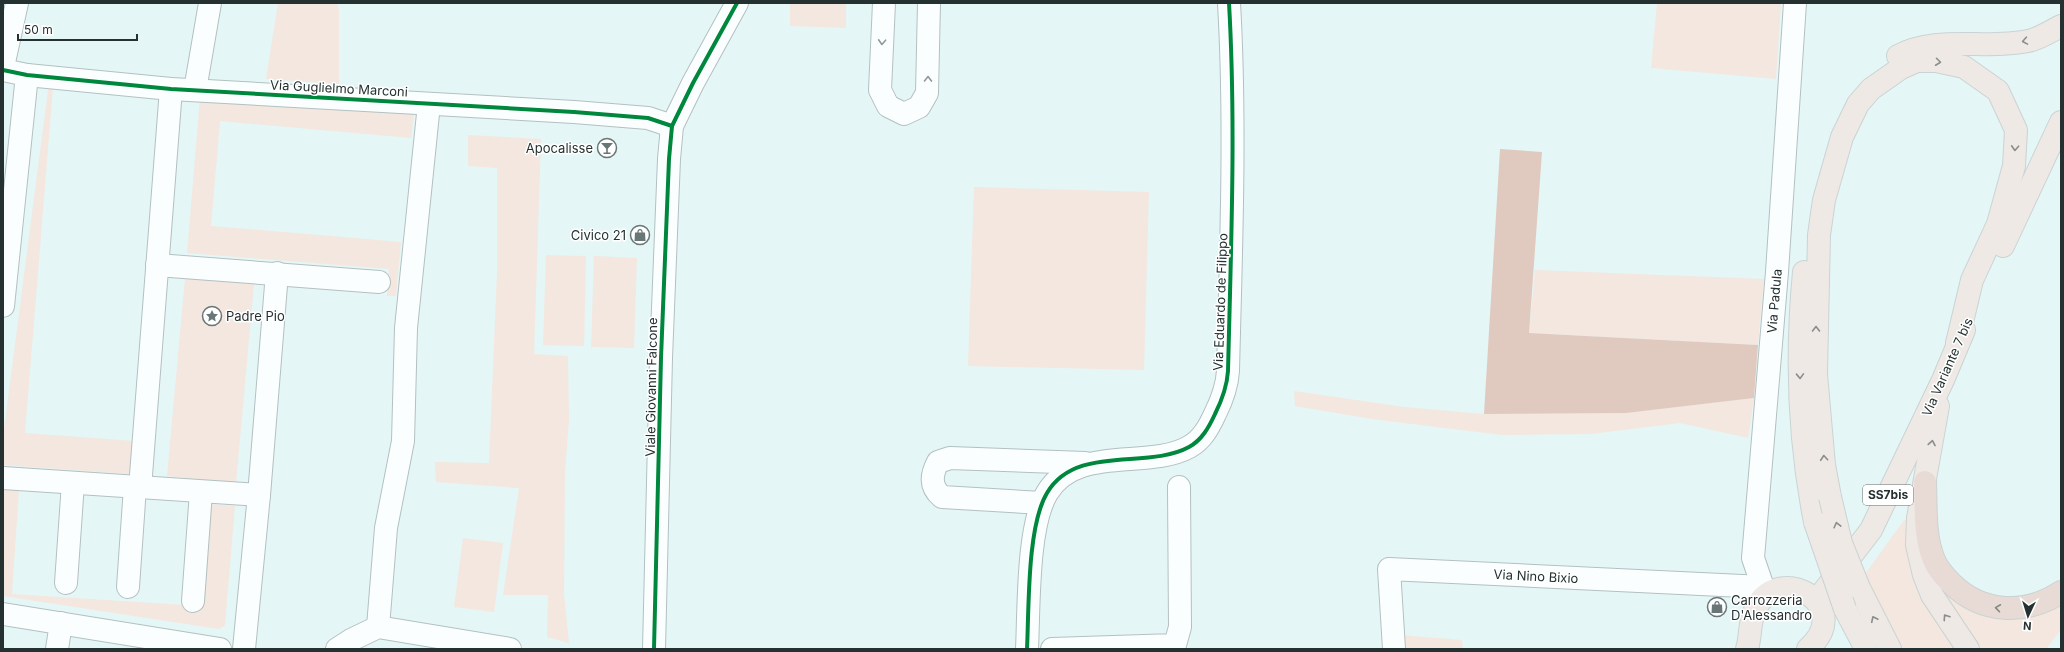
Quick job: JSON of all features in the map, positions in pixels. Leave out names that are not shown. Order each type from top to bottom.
[{"type":"highway","points":[[1925,482],[1926,516],[1930,550],[1940,572],[1957,589],[1990,606],[2013,609],[2039,604],[2061,592]]},
{"type":"main road","points":[[1866,649],[1845,609],[1815,522],[1806,478],[1803,438],[1800,373],[1800,309],[1812,205],[1832,132],[1849,100],[1864,82],[1894,58],[1910,49],[1926,45],[1980,45],[2029,41],[2061,26]]},
{"type":"main road","points":[[1890,649],[1859,588],[1842,543],[1830,497],[1824,465],[1816,374],[1819,234],[1824,200],[1842,137],[1858,104],[1870,89],[1901,68],[1917,61],[1936,60],[1964,67],[1970,71],[1998,91],[2016,130],[2014,166],[1998,224],[1972,280],[1957,343]]},
{"type":"main road","name":"Via Variante 7 bis","points":[[1817,600],[1871,530],[1943,380],[1957,343],[2061,122]]},
{"type":"main road","points":[[1943,380],[1918,518],[1917,546],[1932,594],[1968,649]]},
{"type":"main road","points":[[1747,649],[1754,611],[1764,592],[1781,589],[1801,590],[1817,600],[1822,610],[1822,624],[1817,639],[1808,649]]},
{"type":"street","points":[[3,69],[17,3]]},
{"type":"street","points":[[195,90],[210,3]]},
{"type":"street","points":[[672,126],[693,83],[737,3]]},
{"type":"street","points":[[884,3],[880,90],[888,106],[904,114],[919,107],[927,93],[929,3]]},
{"type":"street","name":"Via Eduardo de Filippo","points":[[1028,649],[1031,569],[1037,523],[1042,503],[1054,484],[1062,476],[1075,468],[1090,463],[1168,454],[1190,447],[1206,432],[1224,393],[1228,371],[1232,206],[1233,61],[1229,3]]},
{"type":"street","name":"Via Padula","points":[[1764,592],[1753,558],[1777,272],[1796,3]]},
{"type":"street","name":"Via Guglielmo Marconi","points":[[3,69],[27,75],[171,89],[648,118],[672,126]]},
{"type":"street","points":[[3,306],[27,75]]},
{"type":"street","points":[[128,587],[138,487],[171,89]]},
{"type":"street","points":[[378,627],[386,528],[403,441],[406,328],[429,104]]},
{"type":"street","name":"Viale Giovanni Falcone","points":[[654,649],[661,358],[669,159],[672,126]]},
{"type":"street","points":[[157,265],[379,282]]},
{"type":"street","points":[[244,649],[259,495],[277,273]]},
{"type":"street","points":[[1042,503],[942,498],[935,492],[932,484],[932,474],[938,462],[950,458],[1090,463]]},
{"type":"street","points":[[3,478],[73,484],[259,495]]},
{"type":"street","points":[[66,583],[73,484]]},
{"type":"street","points":[[1052,649],[1175,645],[1180,627],[1179,487]]},
{"type":"street","points":[[193,602],[201,492]]},
{"type":"street","name":"Via Nino Bixio","points":[[1394,649],[1389,569],[1764,592]]},
{"type":"street","points":[[3,614],[220,649]]},
{"type":"street","points":[[57,649],[62,623]]},
{"type":"street","points":[[337,649],[351,640],[378,627],[510,649]]},
{"type":"shaded area","points":[[278,3],[337,3],[339,9],[339,84],[266,79]]},
{"type":"shaded area","points":[[790,3],[846,3],[846,28],[790,26]]},
{"type":"shaded area","points":[[1657,3],[1781,3],[1776,79],[1651,68]]},
{"type":"shaded area","points":[[53,87],[25,433],[134,441],[132,471],[129,474],[3,465],[3,437],[48,90]]},
{"type":"shaded area","points":[[200,97],[414,113],[411,138],[220,121],[211,226],[401,242],[396,296],[387,296],[389,269],[187,253]]},
{"type":"shaded area","points":[[468,135],[541,139],[534,354],[568,356],[569,419],[565,472],[564,594],[569,643],[547,637],[548,595],[503,595],[519,488],[436,482],[435,462],[489,463],[497,272],[497,168],[468,166]]},
{"type":"shaded area","points":[[1500,149],[1542,152],[1529,333],[1758,345],[1754,398],[1626,413],[1484,414]]},
{"type":"shaded area","points":[[974,187],[1149,192],[1144,370],[968,366]]},
{"type":"shaded area","points":[[546,255],[586,256],[584,346],[543,345]]},
{"type":"shaded area","points":[[594,256],[637,258],[634,348],[591,347]]},
{"type":"shaded area","points":[[1535,270],[1764,279],[1758,345],[1529,333]]},
{"type":"shaded area","points":[[185,278],[254,284],[236,483],[167,476]]},
{"type":"shaded area","points":[[1294,391],[1404,407],[1484,414],[1625,413],[1754,398],[1748,438],[1680,423],[1591,434],[1502,435],[1372,419],[1295,406]]},
{"type":"shaded area","points":[[3,489],[19,490],[12,594],[200,606],[208,504],[235,506],[225,625],[219,629],[3,596]]},
{"type":"shaded area","points":[[1904,520],[1907,520],[1908,557],[1915,582],[1928,606],[1959,649],[1898,649],[1863,577]]},
{"type":"shaded area","points":[[463,538],[503,543],[494,612],[454,607]]},
{"type":"shaded area","points":[[1938,586],[1960,603],[2061,600],[2061,630],[2046,649],[1975,649]]},
{"type":"shaded area","points":[[1400,635],[1462,640],[1463,649],[1401,649]]},
{"type":"cycle path","points":[[654,649],[661,358],[669,159],[672,126],[693,83],[737,3]]},
{"type":"cycle path","points":[[1027,649],[1032,546],[1040,508],[1047,493],[1060,478],[1076,468],[1113,460],[1172,454],[1189,447],[1198,441],[1208,428],[1224,393],[1228,371],[1233,141],[1229,3]]},
{"type":"cycle path","points":[[3,70],[27,75],[171,89],[574,112],[648,118],[672,126]]},
{"type":"place","name":"Apocalisse","points":[[607,148]]},
{"type":"place","name":"Civico 21","points":[[640,235]]},
{"type":"place","name":"Padre Pio","points":[[212,316]]},
{"type":"place","name":"Carrozzeria D'Alessandro","points":[[1717,607]]}]
